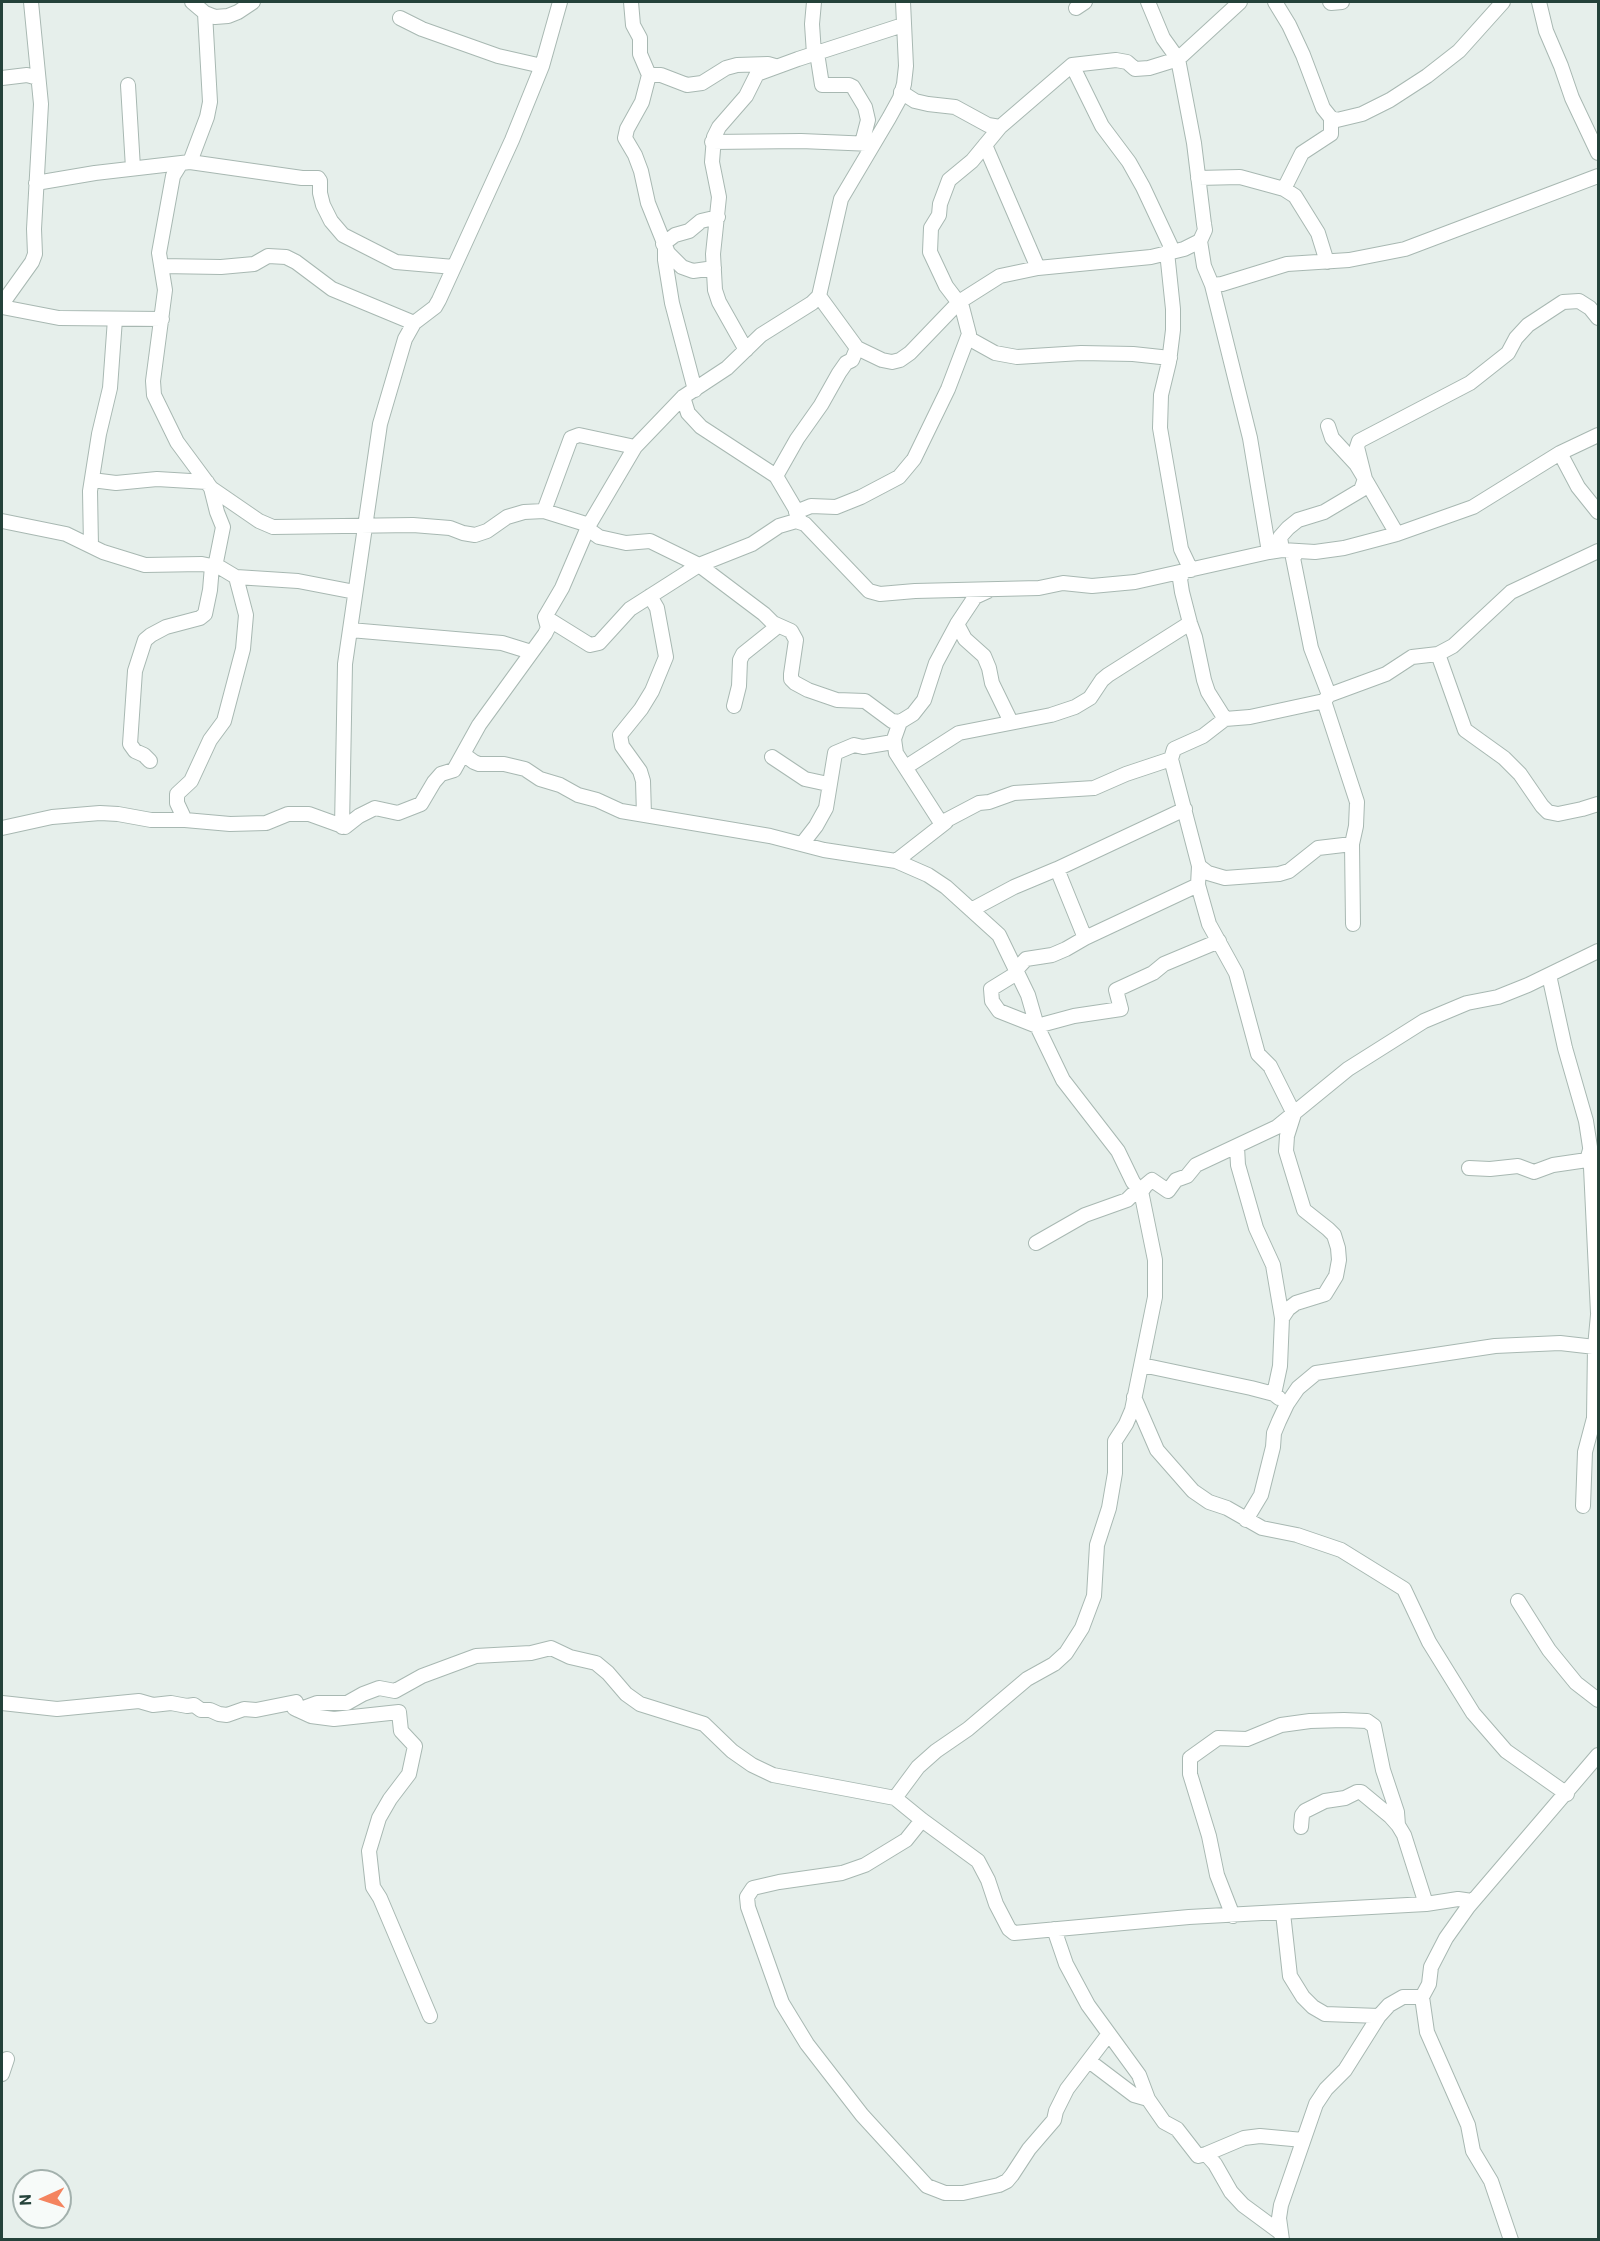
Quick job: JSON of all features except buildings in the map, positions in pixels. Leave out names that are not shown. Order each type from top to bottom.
[{"type":"street","points":[[31,2],[41,104],[34,258],[2,305],[59,318],[162,319]]},
{"type":"street","points":[[192,2],[205,13],[215,17],[228,16],[253,2]]},
{"type":"street","points":[[342,827],[345,664],[380,424],[405,339],[414,323],[435,307],[454,267],[512,140],[542,66],[560,2]]},
{"type":"street","points":[[631,2],[633,25],[640,38],[640,54],[649,75],[642,102],[627,129],[625,138],[638,163],[648,203],[664,246],[675,262],[682,267],[693,271],[714,268]]},
{"type":"street","points":[[814,2],[812,24],[823,86],[849,85],[853,87],[866,107],[867,143]]},
{"type":"street","points":[[2,828],[52,817],[81,814],[118,814],[151,820],[254,824],[273,821],[288,814],[303,814],[348,827],[359,816],[375,808],[398,813],[420,805],[434,782],[444,772],[454,770],[479,725],[547,632],[546,617],[562,588],[589,527],[635,447],[689,394],[727,368],[761,335],[812,303],[819,296],[841,199],[867,143],[889,118],[901,92],[906,66],[903,2]]},
{"type":"street","points":[[1148,2],[1163,38],[1178,59],[1194,143],[1204,230],[1200,241],[1204,266],[1212,285],[1275,551]]},
{"type":"street","points":[[546,617],[590,645],[595,645],[602,641],[630,609],[699,565],[752,544],[811,506],[836,507],[891,482],[904,472],[927,435],[968,339],[967,322],[930,252],[931,228],[939,215],[940,204],[949,180],[972,161],[1000,127],[1072,65],[1116,60],[1127,62],[1135,69],[1149,68],[1178,59],[1240,2]]},
{"type":"street","points":[[1275,2],[1303,55],[1323,108],[1331,118],[1331,134],[1302,153],[1284,189]]},
{"type":"street","points":[[1330,2],[1342,2]]},
{"type":"street","points":[[1331,118],[1343,120],[1362,114],[1390,100],[1427,76],[1459,51],[1503,2]]},
{"type":"street","points":[[1539,2],[1546,31],[1572,98],[1599,153]]},
{"type":"street","points":[[205,13],[210,102],[207,117],[185,162],[172,177],[159,253],[165,290],[153,381],[154,395],[177,441],[209,485],[264,524],[273,527],[436,526],[475,535],[487,531],[507,517],[524,512],[544,511],[589,527],[599,537],[626,543],[650,541],[699,565],[778,626],[791,632],[796,640],[791,674],[795,683],[837,700],[866,701],[892,721],[900,722],[913,714],[924,700],[936,663],[957,624],[975,597],[995,588]]},
{"type":"street","points":[[400,18],[498,56],[542,66]]},
{"type":"street","points":[[746,350],[719,302],[715,290],[713,254],[719,197],[712,162],[712,142],[719,127],[746,96],[757,74],[903,25]]},
{"type":"street","points":[[649,75],[661,75],[687,85],[702,83],[737,64],[768,64],[778,67]]},
{"type":"street","points":[[1072,65],[1102,126],[1129,162],[1143,187],[1170,252],[1173,309],[1170,358],[1161,395],[1160,428],[1181,549],[1187,571]]},
{"type":"street","points":[[2,78],[27,75],[38,78]]},
{"type":"street","points":[[128,85],[134,168]]},
{"type":"street","points":[[901,92],[928,105],[955,107],[988,125],[1000,127]]},
{"type":"street","points":[[712,142],[867,143]]},
{"type":"street","points":[[985,145],[1038,267]]},
{"type":"street","points":[[36,183],[185,162],[302,178],[318,178],[323,205],[331,221],[343,236],[396,262],[454,267]]},
{"type":"street","points":[[1212,285],[1287,264],[1349,260],[1405,249],[1599,176]]},
{"type":"street","points":[[1198,178],[1240,177],[1284,189],[1295,196],[1318,233],[1327,262]]},
{"type":"street","points":[[718,217],[701,221],[689,231],[675,235],[664,246],[664,260],[693,420],[776,476],[786,491],[796,517],[869,591],[880,594],[1039,588],[1063,583],[1092,586],[1135,582],[1275,551],[1315,552],[1344,548],[1397,534],[1473,507],[1560,453],[1599,435]]},
{"type":"street","points":[[819,296],[857,348],[882,360],[892,362],[900,360],[921,343],[958,302],[1000,276],[1038,267],[1151,257],[1184,249],[1200,241]]},
{"type":"street","points":[[161,266],[221,267],[254,264],[268,256],[286,257],[332,289],[414,323]]},
{"type":"street","points":[[1275,551],[1280,537],[1298,520],[1324,512],[1360,490],[1365,479],[1357,447],[1359,441],[1470,383],[1508,353],[1516,338],[1528,325],[1563,302],[1579,301],[1599,318]]},
{"type":"street","points":[[91,546],[89,501],[99,434],[110,388],[115,319]]},
{"type":"street","points":[[968,339],[995,353],[1017,357],[1081,353],[1133,354],[1170,358]]},
{"type":"street","points":[[776,476],[839,373],[846,363],[852,360],[857,348]]},
{"type":"street","points":[[1328,426],[1332,438],[1356,464],[1397,534]]},
{"type":"street","points":[[544,511],[556,472],[571,438],[579,435],[635,447]]},
{"type":"street","points":[[1560,453],[1578,487],[1599,512]]},
{"type":"street","points":[[92,480],[116,483],[157,479],[209,485]]},
{"type":"street","points":[[150,761],[135,751],[130,744],[135,671],[146,640],[151,635],[166,627],[200,618],[205,614],[213,566],[223,527],[209,485]]},
{"type":"street","points":[[2,521],[66,534],[103,552],[146,566],[202,564],[213,566],[236,577],[298,581],[355,592]]},
{"type":"street","points":[[1282,1318],[1296,1303],[1325,1294],[1336,1276],[1339,1260],[1338,1248],[1334,1235],[1304,1210],[1286,1151],[1287,1136],[1294,1114],[1270,1066],[1258,1054],[1236,973],[1209,924],[1198,885],[1199,866],[1171,759],[1174,749],[1203,736],[1225,719],[1250,717],[1327,698],[1386,674],[1412,657],[1438,654],[1464,636],[1511,592],[1599,551]]},
{"type":"street","points":[[1297,552],[1293,558],[1311,648],[1357,802],[1356,826],[1352,844],[1353,924]]},
{"type":"street","points":[[1187,571],[1180,579],[1190,623],[1196,637],[1208,692],[1225,719]]},
{"type":"street","points":[[185,820],[177,803],[177,794],[191,781],[210,740],[224,721],[243,649],[246,615],[236,577]]},
{"type":"street","points":[[644,814],[643,781],[640,771],[622,746],[620,735],[652,691],[666,657],[657,608],[650,596]]},
{"type":"street","points":[[906,767],[959,733],[1051,716],[1085,701],[1094,694],[1102,680],[1108,675],[1190,623]]},
{"type":"street","points":[[957,624],[965,639],[984,656],[992,683],[1011,722]]},
{"type":"street","points":[[734,706],[739,686],[740,660],[743,654],[778,626]]},
{"type":"street","points":[[350,630],[502,643],[531,652]]},
{"type":"street","points":[[1438,654],[1465,730],[1504,758],[1520,774],[1548,812],[1558,814],[1599,804]]},
{"type":"street","points":[[900,722],[893,742],[896,753],[938,821],[946,822]]},
{"type":"street","points":[[802,844],[826,808],[828,784],[835,753],[854,746],[863,747],[893,742]]},
{"type":"street","points":[[463,754],[479,764],[504,764],[525,769],[540,779],[621,811],[770,836],[824,850],[896,861],[928,874],[999,935],[1028,995],[1037,1026],[1063,1080],[1118,1151],[1140,1191],[1152,1237],[1156,1281],[1142,1365],[1134,1397],[1126,1424],[1115,1441],[1115,1473],[1109,1508],[1097,1545],[1094,1596],[1074,1641],[1054,1664],[1027,1679],[977,1722],[936,1750],[918,1767],[895,1798]]},
{"type":"street","points":[[772,757],[805,779],[828,784]]},
{"type":"street","points":[[896,861],[946,822],[979,803],[1024,792],[1091,789],[1171,759]]},
{"type":"street","points":[[971,910],[1014,887],[1185,809]]},
{"type":"street","points":[[1199,866],[1208,873],[1225,878],[1279,874],[1289,871],[1318,848],[1352,844]]},
{"type":"street","points":[[1057,869],[1085,938]]},
{"type":"street","points":[[1198,885],[1052,955],[1026,959],[1016,971],[991,989],[990,996],[999,1011],[1037,1026],[1074,1016],[1121,1009],[1115,992],[1120,988],[1153,973],[1164,964],[1219,941]]},
{"type":"street","points":[[1036,1243],[1085,1215],[1127,1200],[1152,1180],[1168,1191],[1176,1180],[1187,1176],[1196,1165],[1277,1127],[1348,1069],[1424,1021],[1467,1004],[1498,997],[1599,951]]},
{"type":"street","points":[[1549,975],[1565,1048],[1594,1147],[1599,1314],[1595,1347],[1594,1418],[1585,1452],[1583,1506]]},
{"type":"street","points":[[1237,1147],[1238,1165],[1256,1228],[1273,1265],[1282,1318],[1280,1366],[1274,1394]]},
{"type":"street","points":[[1469,1168],[1490,1169],[1518,1166],[1534,1172],[1553,1165],[1587,1160],[1594,1147]]},
{"type":"street","points":[[1246,1520],[1261,1495],[1273,1447],[1274,1433],[1287,1404],[1312,1375],[1495,1346],[1560,1343],[1595,1347]]},
{"type":"street","points":[[1142,1365],[1274,1394],[1287,1404]]},
{"type":"street","points":[[1134,1397],[1157,1450],[1182,1481],[1209,1502],[1227,1508],[1262,1528],[1297,1535],[1341,1550],[1404,1589],[1429,1642],[1473,1713],[1506,1751],[1567,1794]]},
{"type":"street","points":[[1518,1601],[1549,1650],[1576,1683],[1599,1700]]},
{"type":"street","points":[[298,1710],[317,1703],[347,1703],[379,1688],[395,1692],[422,1677],[476,1656],[531,1653],[552,1648],[570,1657],[596,1663],[609,1673],[626,1694],[640,1704],[704,1724],[732,1751],[752,1765],[773,1774],[895,1798],[978,1861],[988,1880],[996,1904],[1014,1933],[1160,1919],[1426,1904],[1458,1899],[1472,1901]]},
{"type":"street","points":[[2,1703],[57,1709],[139,1701],[153,1705],[171,1703],[194,1705],[201,1710],[227,1715],[244,1709],[256,1710],[296,1702],[294,1708],[311,1716],[334,1719],[399,1712],[401,1731],[415,1746],[409,1774],[384,1808],[369,1851],[373,1887],[380,1898],[430,2016]]},
{"type":"street","points":[[1233,1916],[1217,1875],[1209,1836],[1189,1766],[1190,1758],[1213,1740],[1223,1737],[1247,1739],[1281,1725],[1295,1722],[1367,1721],[1374,1726],[1383,1770],[1397,1812],[1398,1826]]},
{"type":"street","points":[[1511,2240],[1491,2181],[1473,2151],[1468,2126],[1427,2032],[1422,1996],[1429,1984],[1431,1967],[1446,1938],[1472,1901],[1599,1755]]},
{"type":"street","points":[[1301,1827],[1302,1815],[1305,1811],[1319,1803],[1361,1792],[1390,1816],[1404,1835],[1426,1904]]},
{"type":"street","points":[[922,1820],[906,1840],[865,1865],[842,1873],[753,1888],[747,1897],[748,1907],[782,2003],[807,2044],[862,2115],[927,2186],[945,2193],[975,2191],[1007,2181],[1032,2144],[1054,2120],[1067,2089],[1108,2035]]},
{"type":"street","points":[[1283,1913],[1290,1976],[1303,1997],[1325,2014],[1379,2016]]},
{"type":"street","points":[[1054,1929],[1066,1964],[1088,2005],[1139,2075],[1148,2099],[1164,2122],[1176,2129],[1195,2154],[1206,2154],[1244,2138],[1260,2136],[1303,2140]]},
{"type":"street","points":[[1282,2236],[1279,2218],[1281,2205],[1316,2104],[1326,2089],[1345,2070],[1379,2016],[1389,2005],[1403,1997],[1422,1996]]},
{"type":"street","points":[[2,2074],[7,2059]]},
{"type":"street","points":[[1089,2061],[1134,2095],[1148,2099]]},
{"type":"street","points":[[1206,2154],[1215,2164],[1231,2192],[1243,2205],[1282,2236]]}]
